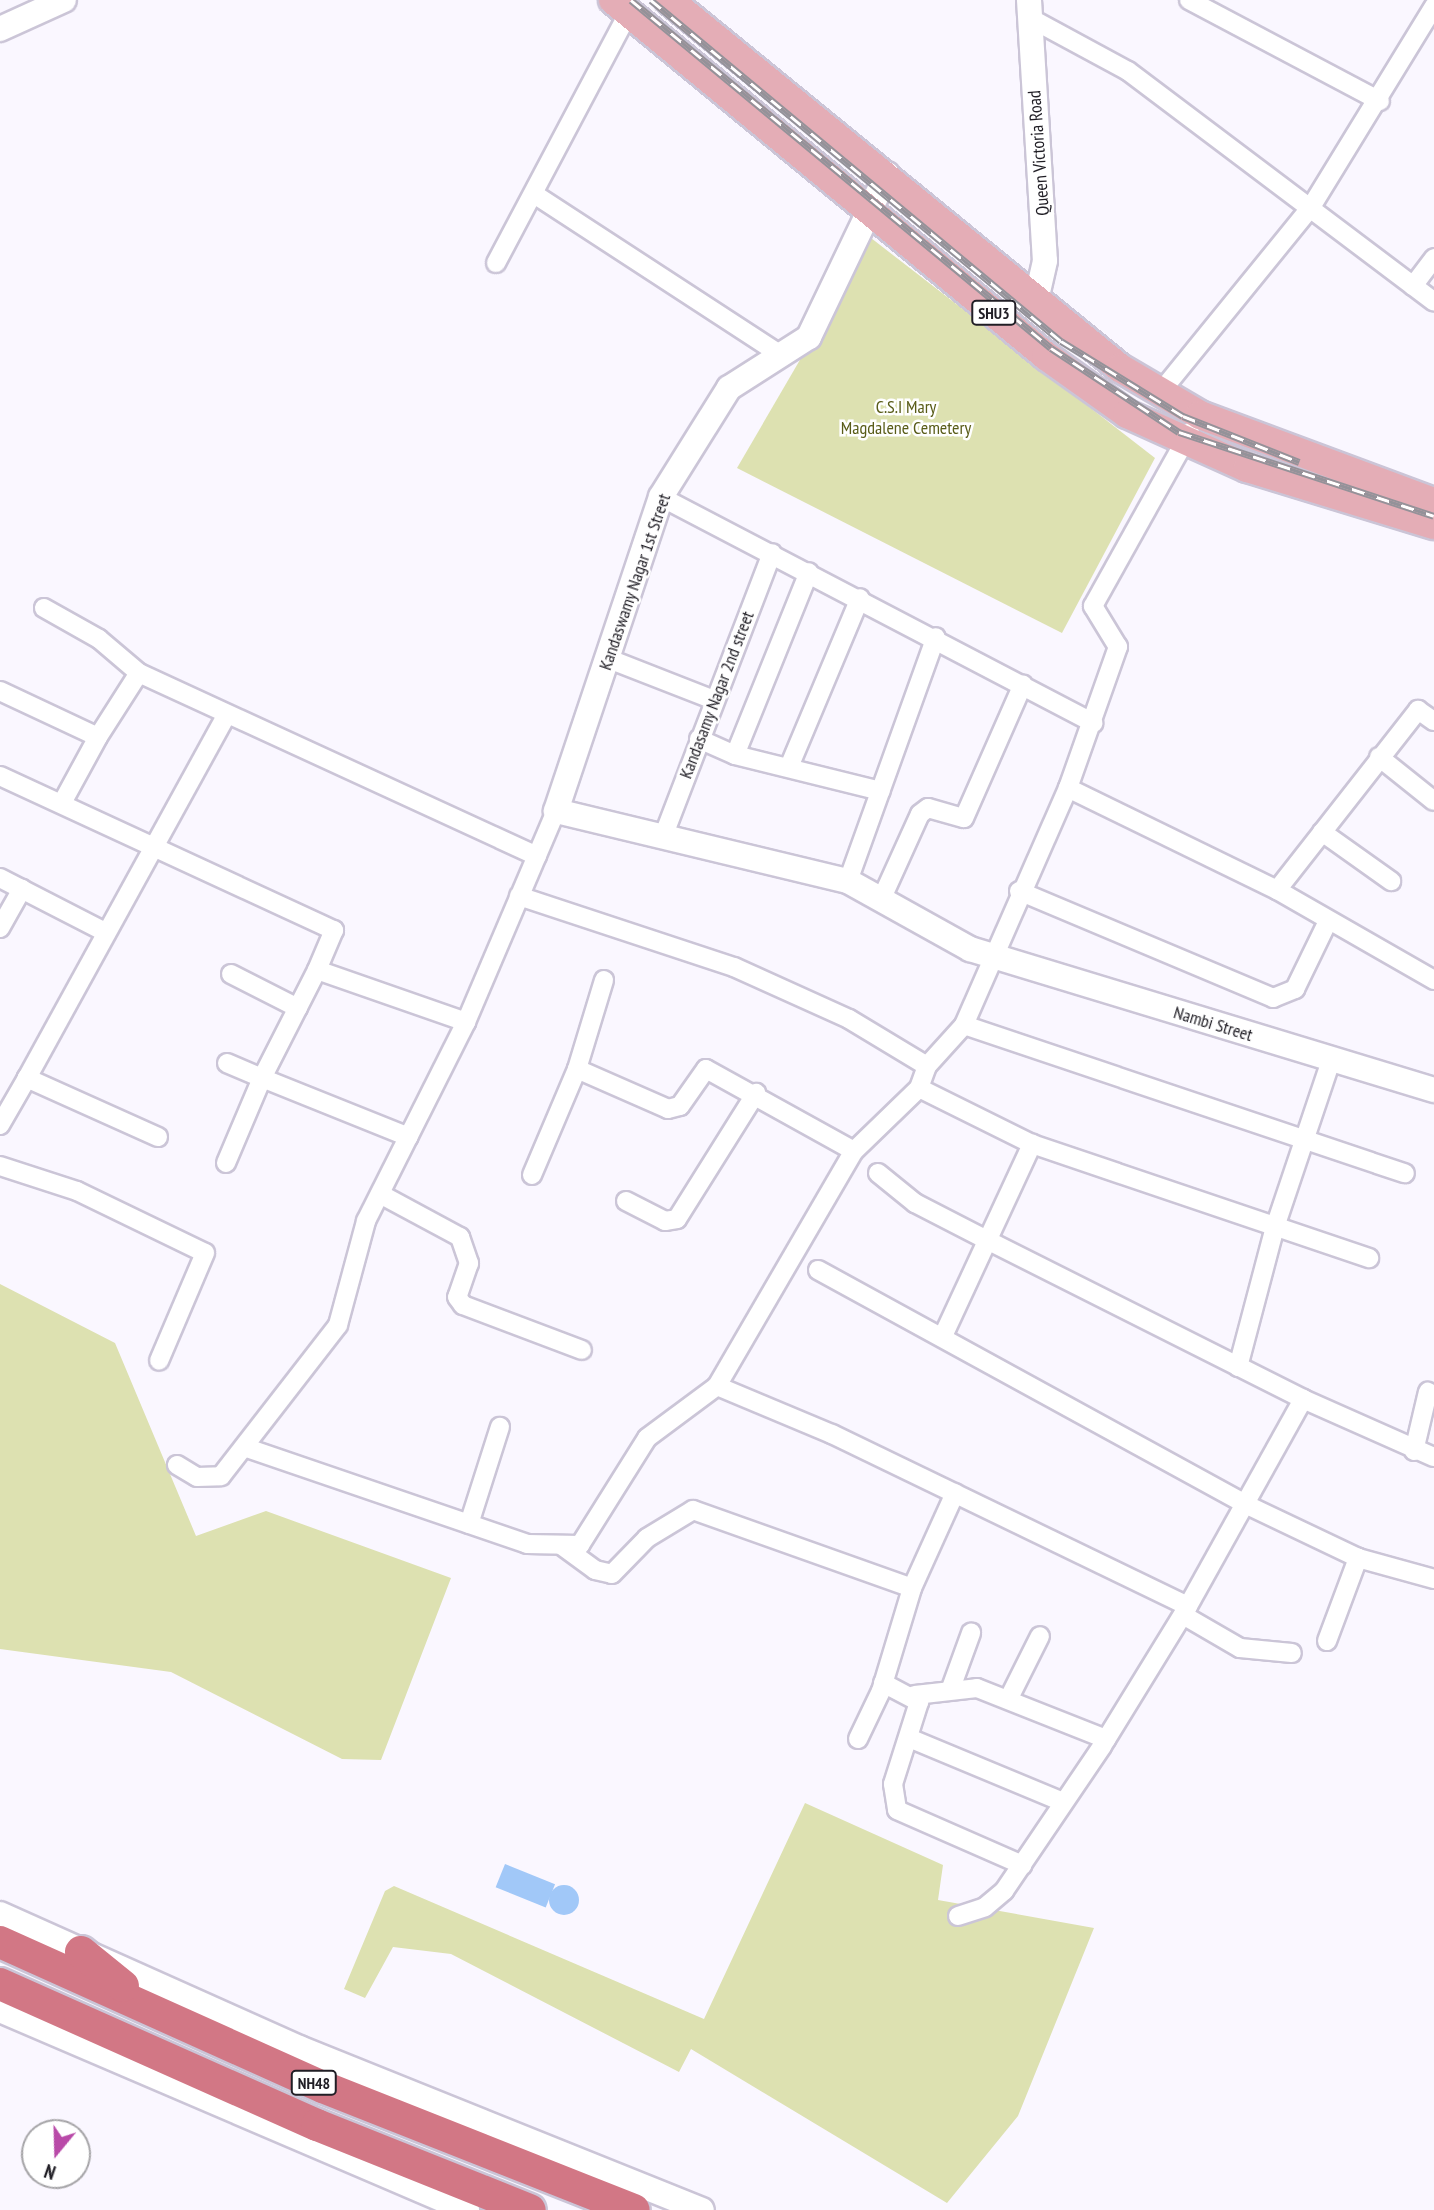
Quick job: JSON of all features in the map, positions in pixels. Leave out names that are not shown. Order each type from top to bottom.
[{"type":"highway","name":"NH48","points":[[0,1942],[188,2028],[634,2210]]},
{"type":"highway","points":[[81,1952],[188,2028]]},
{"type":"highway","name":"NH48","points":[[0,1984],[372,2147],[530,2210]]},
{"type":"highway","points":[[372,2147],[482,2210]]},
{"type":"main road","name":"SHU3","points":[[669,0],[887,174],[1035,305],[1159,394],[1200,415],[1434,502]]},
{"type":"main road","name":"SHU3","points":[[620,7],[1046,356],[1182,444],[1434,525]]},
{"type":"street","points":[[0,29],[64,0]]},
{"type":"street","points":[[1189,0],[1380,101]]},
{"type":"street","points":[[1159,394],[1311,207],[1380,101],[1434,6]]},
{"type":"street","points":[[496,263],[534,194],[620,7]]},
{"type":"street","points":[[1030,9],[1128,71],[1434,302]]},
{"type":"street","name":"Queen Victoria Road","points":[[1030,9],[1045,261],[1035,305]]},
{"type":"street","name":"Kandaswamy Nagar 1st Street","points":[[555,811],[662,497],[729,388],[809,337],[887,174]]},
{"type":"street","points":[[534,194],[779,354]]},
{"type":"street","points":[[1413,286],[1434,258]]},
{"type":"street","points":[[244,1447],[527,1544],[580,1545],[647,1438],[717,1386],[854,1151],[919,1088],[927,1066],[964,1025],[1019,891],[1068,788],[1118,647],[1093,606],[1200,415]]},
{"type":"street","points":[[662,497],[936,637],[1093,723]]},
{"type":"street","name":"Kandasamy Nagar 2nd street","points":[[663,837],[772,553]]},
{"type":"street","points":[[735,755],[809,572]]},
{"type":"street","points":[[789,767],[860,598]]},
{"type":"street","points":[[44,608],[99,639],[139,673],[226,716],[537,856]]},
{"type":"street","points":[[848,881],[936,637]]},
{"type":"street","points":[[609,659],[714,700]]},
{"type":"street","points":[[62,803],[98,737],[139,673]]},
{"type":"street","points":[[881,900],[919,814],[928,808],[960,820],[967,814],[1023,684]]},
{"type":"street","points":[[0,691],[98,737]]},
{"type":"street","points":[[1277,890],[1418,710],[1434,721]]},
{"type":"street","points":[[0,1125],[103,931],[226,716]]},
{"type":"street","points":[[699,739],[735,755],[881,791]]},
{"type":"street","points":[[1379,757],[1434,802]]},
{"type":"street","points":[[0,776],[334,930],[317,970],[262,1078],[226,1163]]},
{"type":"street","points":[[1068,788],[1277,890],[1434,981]]},
{"type":"street","points":[[177,1465],[211,1480],[244,1447],[338,1325],[357,1245],[466,1022],[555,811]]},
{"type":"street","name":"Nambi Street","points":[[555,811],[848,881],[970,949],[1331,1061],[1434,1090]]},
{"type":"street","points":[[1322,832],[1391,881]]},
{"type":"street","points":[[0,878],[103,931]]},
{"type":"street","points":[[0,928],[22,889]]},
{"type":"street","points":[[1019,891],[1273,998],[1295,989],[1328,921]]},
{"type":"street","points":[[519,896],[734,967],[849,1018],[927,1066]]},
{"type":"street","points":[[317,970],[466,1022]]},
{"type":"street","points":[[232,974],[298,1008]]},
{"type":"street","points":[[532,1175],[577,1069],[604,980]]},
{"type":"street","points":[[964,1025],[1308,1136],[1405,1173]]},
{"type":"street","points":[[1238,1367],[1275,1227],[1308,1136],[1331,1061]]},
{"type":"street","points":[[227,1063],[409,1137]]},
{"type":"street","points":[[577,1069],[667,1109],[680,1106],[701,1069],[756,1093],[854,1151]]},
{"type":"street","points":[[27,1078],[158,1137]]},
{"type":"street","points":[[919,1088],[1032,1144],[1369,1258]]},
{"type":"street","points":[[626,1201],[665,1221],[677,1219],[756,1093]]},
{"type":"street","points":[[943,1336],[1032,1144]]},
{"type":"street","points":[[0,1166],[77,1191],[205,1253],[159,1361]]},
{"type":"street","points":[[878,1173],[915,1203],[989,1241],[1303,1399],[1415,1451],[1434,1457]]},
{"type":"street","points":[[380,1194],[460,1237],[469,1263],[457,1297],[463,1305],[582,1350]]},
{"type":"street","points":[[818,1270],[1247,1504],[1358,1558],[1434,1578]]},
{"type":"street","points":[[717,1386],[955,1493],[1186,1611],[1240,1648],[1292,1653]]},
{"type":"street","points":[[1415,1451],[1428,1392]]},
{"type":"street","points":[[958,1916],[985,1907],[1022,1865],[1106,1739],[1186,1611],[1303,1399]]},
{"type":"street","points":[[468,1524],[500,1427]]},
{"type":"street","points":[[858,1739],[883,1683],[912,1588],[955,1493]]},
{"type":"street","points":[[561,1545],[595,1570],[612,1574],[647,1538],[693,1510],[912,1588]]},
{"type":"street","points":[[1328,1641],[1358,1558]]},
{"type":"street","points":[[951,1688],[971,1633]]},
{"type":"street","points":[[1009,1698],[1040,1636]]},
{"type":"street","points":[[883,1683],[915,1695],[951,1688],[1009,1698],[1106,1739]]},
{"type":"street","points":[[915,1695],[919,1702],[893,1784],[897,1810],[1022,1865]]},
{"type":"street","points":[[909,1738],[1063,1802]]},
{"type":"street","points":[[0,1914],[320,2057],[702,2210]]},
{"type":"street","points":[[0,2010],[467,2210]]},
{"type":"green space","name":"C.S.I Mary Magdalene Cemetery","points":[[871,238],[1155,458],[1062,633],[737,468]]},
{"type":"green space","points":[[0,1284],[115,1343],[196,1536],[266,1511],[451,1578],[381,1760],[342,1759],[171,1672],[0,1649]]},
{"type":"green space","points":[[805,1803],[943,1865],[938,1900],[1094,1928],[1018,2116],[947,2203],[691,2049],[679,2072],[451,1954],[393,1947],[365,1998],[344,1989],[385,1891],[394,1886],[704,2019]]},
{"type":"water","points":[[505,1864],[555,1884],[546,1907],[496,1887]]},
{"type":"water","points":[[564,1885],[570,1886],[578,1894],[578,1906],[570,1914],[564,1915],[558,1914],[550,1906],[549,1900],[550,1894],[558,1886]]},
{"type":"railway","points":[[631,0],[1051,348],[1179,432],[1434,516]]},
{"type":"railway","points":[[651,0],[1061,341],[1183,416],[1299,462]]}]
